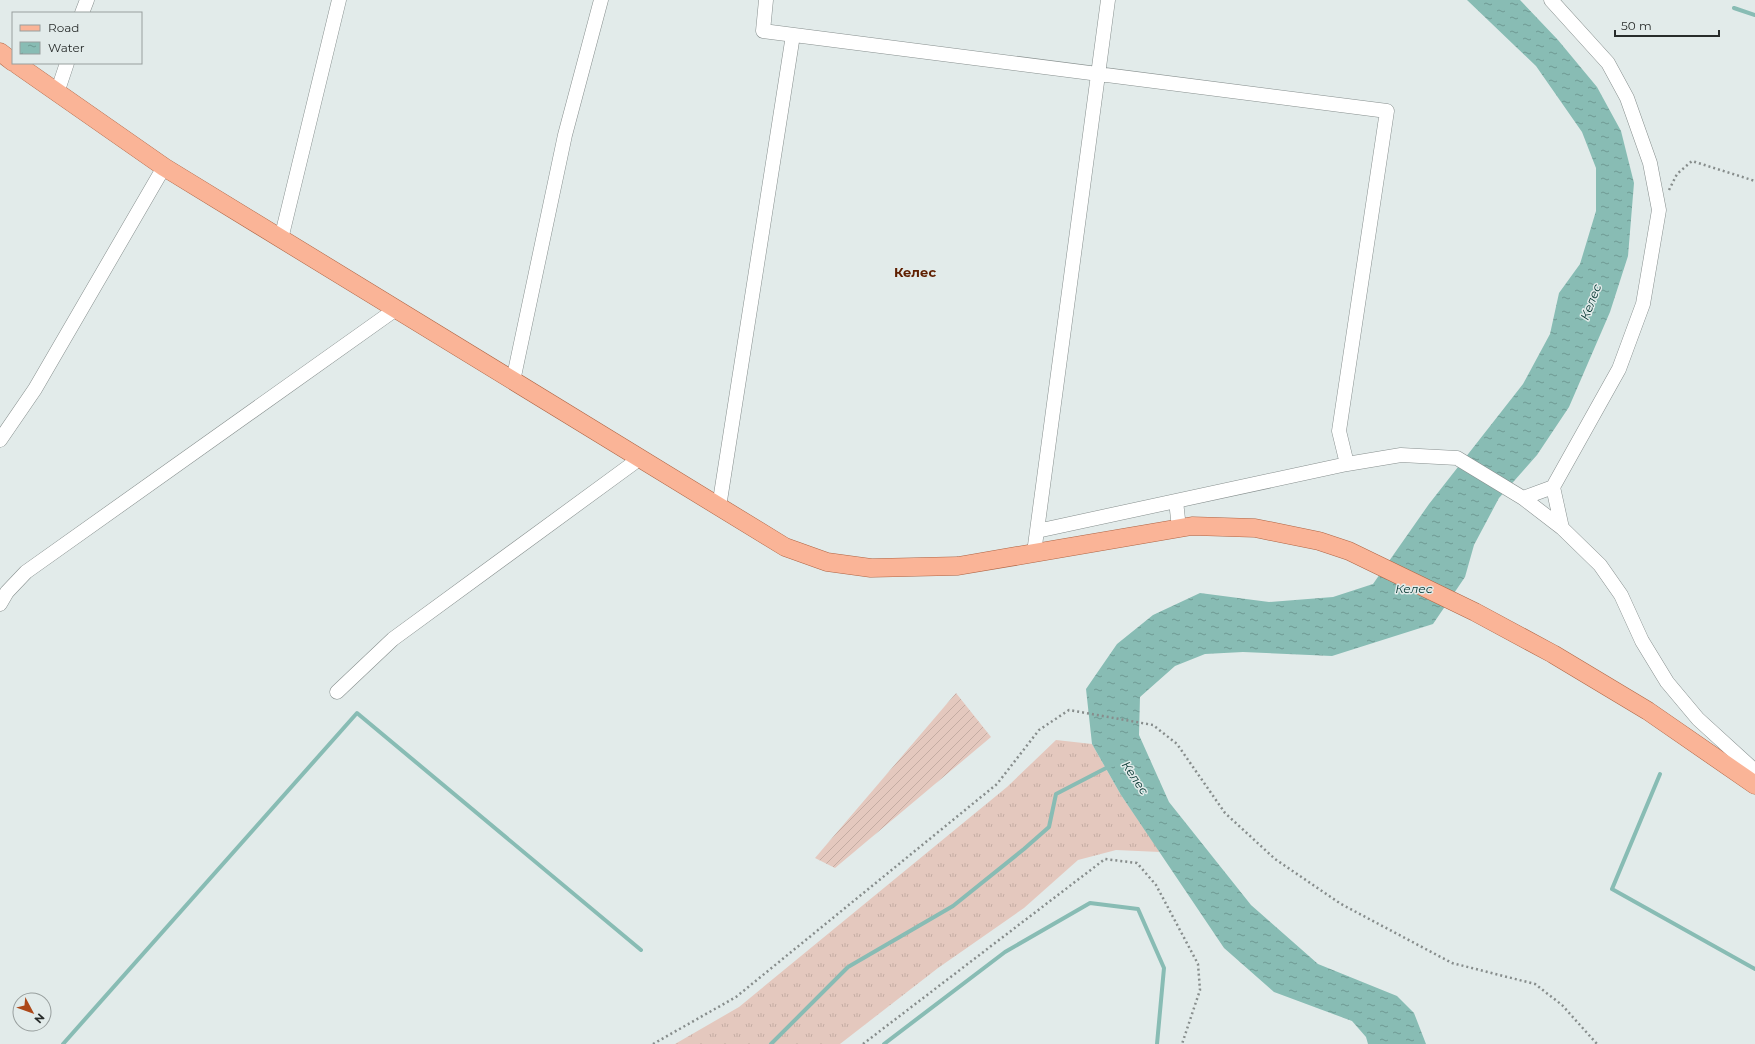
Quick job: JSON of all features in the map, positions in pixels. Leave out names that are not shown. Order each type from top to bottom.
[{"type":"main road","points":[[0,52],[12,61]]},
{"type":"main road","points":[[17,64],[164,167],[785,547],[827,562],[871,568],[958,566],[1192,526],[1255,528],[1319,541],[1350,550],[1474,612],[1553,654],[1648,711],[1755,785]]},
{"type":"street","points":[[82,12],[86,0]]},
{"type":"street","points":[[281,239],[339,0]]},
{"type":"street","points":[[513,381],[565,135],[601,0]]},
{"type":"street","points":[[766,0],[763,31],[1387,111],[1339,431],[1347,464]]},
{"type":"street","points":[[1034,553],[1108,0]]},
{"type":"street","points":[[1523,498],[1553,487],[1577,447],[1622,362],[1643,304],[1659,210],[1650,163],[1627,98],[1608,62],[1551,0]]},
{"type":"street","points":[[719,507],[793,35]]},
{"type":"street","points":[[57,93],[66,64]]},
{"type":"street","points":[[0,440],[36,389],[164,167]]},
{"type":"street","points":[[0,604],[7,592],[26,572],[396,309]]},
{"type":"street","points":[[1037,531],[1347,464],[1401,455],[1457,458],[1523,498],[1562,528],[1600,565],[1621,595],[1642,641],[1667,682],[1698,719],[1755,771]]},
{"type":"street","points":[[337,692],[393,639],[639,459]]},
{"type":"street","points":[[1553,487],[1562,528]]},
{"type":"street","points":[[1176,501],[1179,528]]},
{"type":"path","points":[[1659,210],[1677,174],[1692,161],[1755,181]]},
{"type":"path","points":[[653,1044],[736,997],[997,784],[1039,730],[1069,710],[1153,725],[1177,744],[1225,813],[1275,859],[1341,904],[1452,964],[1535,984],[1562,1005],[1597,1044]]},
{"type":"path","points":[[863,1044],[1105,860],[1137,863],[1156,885],[1198,964],[1200,990],[1182,1044]]},
{"type":"green space","points":[[956,693],[991,737],[835,868],[815,858]]},
{"type":"green space","points":[[1056,740],[1092,744],[1121,795],[1160,852],[1116,850],[1078,860],[1024,908],[938,968],[840,1044],[675,1044],[739,1007],[1007,787]]},
{"type":"water","name":"Келес","points":[[1467,0],[1520,0],[1558,40],[1597,87],[1621,131],[1634,183],[1628,256],[1610,312],[1569,407],[1537,455],[1499,498],[1474,545],[1465,577],[1433,624],[1332,656],[1243,652],[1205,654],[1175,666],[1140,697],[1139,735],[1169,802],[1251,905],[1318,964],[1397,996],[1414,1013],[1426,1044],[1368,1044],[1366,1037],[1352,1021],[1274,992],[1224,948],[1121,795],[1092,744],[1086,689],[1117,644],[1153,615],[1200,593],[1269,602],[1333,597],[1373,584],[1429,504],[1523,384],[1550,334],[1559,293],[1580,264],[1596,211],[1596,168],[1582,132],[1536,66]]},
{"type":"waterway","points":[[1734,8],[1755,15]]},
{"type":"waterway","points":[[63,1044],[357,713],[641,950]]},
{"type":"waterway","points":[[771,1044],[848,967],[953,906],[1024,849],[1049,827],[1056,794],[1110,766]]},
{"type":"waterway","points":[[1660,774],[1612,889],[1755,969]]},
{"type":"waterway","points":[[884,1044],[1005,952],[1090,903],[1138,909],[1164,968],[1157,1044]]},
{"type":"district","name":"Келес","points":[[915,272]]}]
